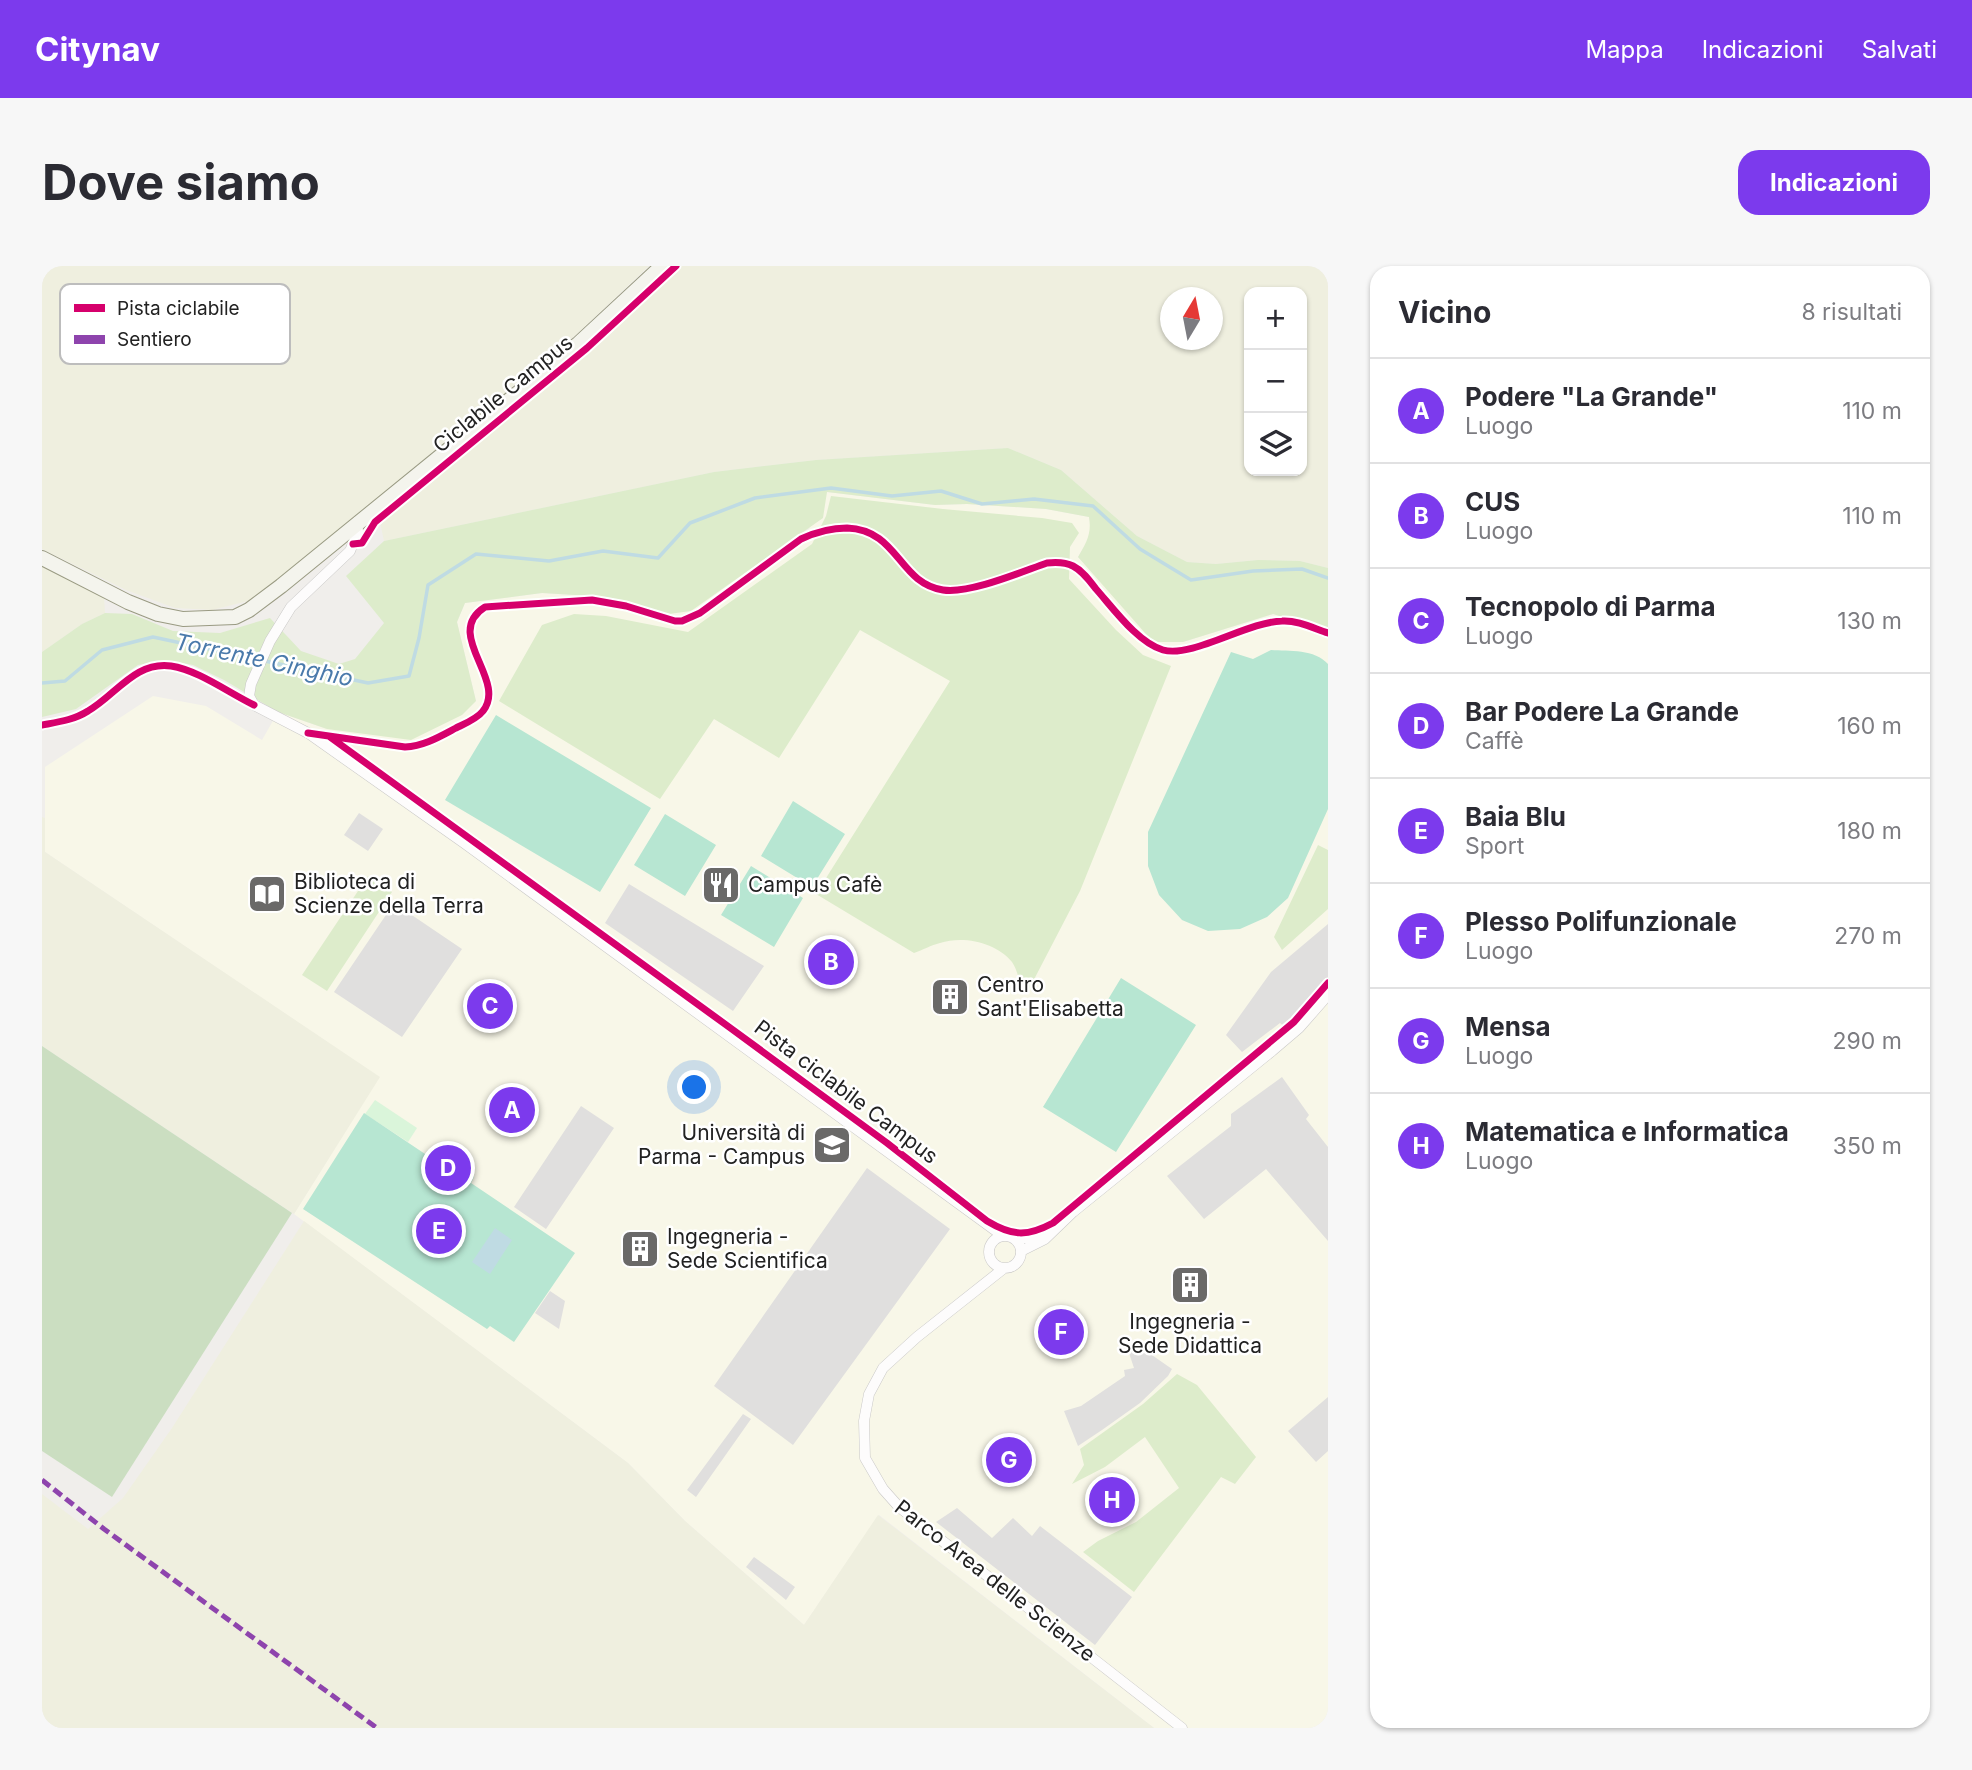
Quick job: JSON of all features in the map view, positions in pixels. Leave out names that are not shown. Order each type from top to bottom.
[{"type":"main road","points":[[42,558],[128,602],[158,614],[183,619],[235,617],[249,610],[578,344],[662,266]]},
{"type":"street","points":[[357,522],[358,531],[350,551],[291,607],[270,641],[251,684],[249,696],[254,705],[308,733],[464,843],[1003,1236],[1036,1237],[1054,1228]]},
{"type":"street","points":[[1021,1251],[1045,1238],[1272,1051],[1299,1028],[1328,995]]},
{"type":"street","points":[[981,1219],[990,1244],[990,1260],[983,1283]]},
{"type":"street","points":[[990,1244],[1003,1236]]},
{"type":"street","points":[[990,1260],[1003,1269],[1016,1264],[1021,1251],[1015,1238]]},
{"type":"street","name":"Parco Area delle Scienze","points":[[1003,1269],[917,1337],[883,1368],[870,1394],[863,1422],[865,1458],[883,1489],[898,1507],[1182,1728]]},
{"type":"shaded area","name":"Università di Parma - Campus","points":[[827,492],[935,505],[967,504],[1046,509],[1089,517],[1091,529],[1088,540],[1078,557],[1097,577],[1183,642],[1274,614],[1328,631],[1328,1728],[1154,1728],[879,1515],[804,1625],[685,1521],[628,1463],[294,1214],[379,1077],[45,852],[45,767],[153,696],[206,706],[262,740],[278,712],[327,729],[476,701],[457,622],[465,603],[542,593],[607,597],[669,614],[809,529]]},
{"type":"shaded area","points":[[359,813],[383,829],[368,851],[344,835]]},
{"type":"shaded area","points":[[629,884],[764,966],[733,1011],[605,923]]},
{"type":"shaded area","points":[[394,903],[462,949],[402,1037],[334,992]]},
{"type":"shaded area","points":[[1328,924],[1328,980],[1299,1015],[1285,1027],[1280,1023],[1242,1052],[1226,1035],[1271,972]]},
{"type":"shaded area","points":[[1282,1077],[1309,1115],[1306,1119],[1328,1147],[1328,1241],[1266,1169],[1204,1219],[1167,1176],[1231,1126],[1231,1114]]},
{"type":"shaded area","points":[[581,1106],[614,1128],[546,1229],[514,1207]]},
{"type":"shaded area","points":[[867,1168],[950,1229],[793,1445],[714,1386]]},
{"type":"shaded area","points":[[550,1291],[565,1301],[559,1329],[535,1313]]},
{"type":"shaded area","points":[[1136,1344],[1172,1369],[1140,1403],[1078,1446],[1064,1411],[1081,1406],[1125,1376],[1124,1370],[1134,1368],[1129,1353],[1131,1347]]},
{"type":"shaded area","points":[[1328,1397],[1328,1451],[1316,1462],[1288,1431]]},
{"type":"shaded area","points":[[743,1414],[751,1419],[696,1497],[687,1490]]},
{"type":"shaded area","points":[[957,1508],[992,1538],[1013,1518],[1032,1536],[1040,1526],[1132,1597],[1095,1645],[936,1522]]},
{"type":"shaded area","points":[[754,1557],[795,1587],[786,1600],[746,1567]]},
{"type":"green space","points":[[42,266],[649,266],[578,333],[252,600],[212,610],[175,608],[126,590],[42,549]]},
{"type":"green space","points":[[681,266],[1328,266],[1328,568],[1300,561],[1258,560],[1216,564],[1187,562],[1137,536],[1061,470],[1008,448],[816,460],[714,472],[384,541],[380,522],[625,319]]},
{"type":"green space","points":[[1008,448],[1061,470],[1137,536],[1187,562],[1216,564],[1258,560],[1300,561],[1328,568],[1328,631],[1273,614],[1183,642],[1153,642],[1078,557],[1089,533],[1089,517],[1046,509],[967,504],[935,505],[827,492],[823,518],[691,611],[669,614],[607,597],[542,593],[465,603],[457,622],[476,701],[462,715],[411,740],[327,729],[278,712],[193,665],[166,660],[138,665],[76,709],[42,717],[42,652],[82,624],[105,613],[132,614],[173,631],[220,633],[270,618],[301,651],[339,664],[355,659],[384,623],[346,576],[384,541],[714,472],[816,460]]},
{"type":"green space","points":[[831,496],[1072,523],[1079,533],[1070,547],[1069,579],[1143,655],[1171,666],[1080,891],[1028,991],[1022,985],[1012,962],[998,950],[979,942],[959,940],[933,945],[914,953],[816,894],[950,681],[860,630],[779,758],[714,719],[660,799],[499,701],[542,625],[574,614],[606,616],[688,632],[812,544],[826,516]]},
{"type":"green space","points":[[42,566],[104,597],[105,613],[82,624],[42,652]]},
{"type":"green space","points":[[1271,650],[1309,653],[1328,664],[1328,809],[1288,898],[1267,917],[1240,929],[1208,931],[1182,920],[1159,895],[1148,866],[1148,832],[1231,652],[1253,659]]},
{"type":"green space","points":[[496,715],[651,808],[600,892],[445,800]]},
{"type":"green space","points":[[793,801],[845,834],[812,887],[761,856]]},
{"type":"green space","points":[[665,814],[716,845],[685,896],[634,865]]},
{"type":"green space","points":[[42,817],[45,818],[45,852],[380,1077],[294,1214],[42,1046]]},
{"type":"green space","points":[[1318,845],[1328,850],[1328,909],[1282,950],[1274,937]]},
{"type":"green space","points":[[751,866],[803,898],[774,947],[721,915]]},
{"type":"green space","points":[[368,876],[392,892],[327,991],[302,975]]},
{"type":"green space","points":[[1121,978],[1196,1025],[1116,1152],[1043,1107]]},
{"type":"green space","points":[[42,1046],[292,1213],[112,1497],[42,1451]]},
{"type":"green space","points":[[375,1100],[417,1128],[408,1142],[365,1114]]},
{"type":"green space","points":[[364,1113],[437,1162],[432,1169],[452,1184],[461,1172],[468,1177],[471,1174],[474,1177],[471,1183],[575,1253],[514,1342],[490,1326],[487,1329],[303,1209]]},
{"type":"green space","points":[[304,1221],[628,1463],[685,1521],[804,1625],[878,1515],[1154,1728],[42,1728],[42,1494],[88,1529],[123,1498],[172,1428]]},
{"type":"green space","points":[[1177,1374],[1197,1385],[1256,1457],[1235,1484],[1221,1477],[1134,1592],[1083,1552],[1098,1541],[1136,1522],[1179,1488],[1145,1437],[1105,1467],[1072,1484],[1084,1465],[1080,1449],[1143,1404]]},
{"type":"water","points":[[495,1228],[512,1240],[490,1274],[472,1262]]},
{"type":"waterway","name":"Torrente Cinghio","points":[[42,683],[65,681],[102,650],[153,637],[368,683],[409,676],[428,585],[476,554],[549,561],[603,551],[658,558],[690,523],[755,498],[831,488],[892,496],[941,491],[982,504],[1034,499],[1093,506],[1140,549],[1191,580],[1253,571],[1302,569],[1328,578]]},
{"type":"marked path","points":[[42,1480],[104,1529],[377,1728]]},
{"type":"cycle path","name":"Ciclabile Campus","points":[[353,544],[362,543],[375,522],[587,348],[676,266]]},
{"type":"cycle path","points":[[308,733],[405,747],[431,741],[477,716],[483,711],[488,699],[488,685],[472,644],[470,630],[474,618],[485,607],[592,600],[682,621],[700,613],[801,539],[835,529],[864,531],[878,538],[916,578],[943,590],[981,586],[1047,563],[1070,565],[1086,576],[1135,633],[1163,650],[1189,649],[1253,627],[1282,621],[1299,623],[1328,633]]},
{"type":"cycle path","points":[[42,725],[83,714],[136,674],[158,666],[171,666],[192,672],[254,705]]},
{"type":"cycle path","name":"Pista ciclabile Campus","points":[[330,737],[887,1143],[987,1221],[1012,1232],[1035,1231],[1053,1223],[1294,1022],[1328,983]]},
{"type":"place","name":"Campus Cafè","points":[[721,885]]},
{"type":"place","name":"Biblioteca di Scienze della Terra","points":[[267,894]]},
{"type":"place","name":"CUS","points":[[831,962]]},
{"type":"place","name":"Centro Sant'Elisabetta","points":[[950,997]]},
{"type":"place","name":"Tecnopolo di Parma","points":[[490,1006]]},
{"type":"place","name":"Podere \"La Grande\"","points":[[512,1110]]},
{"type":"place","name":"Università di Parma - Campus","points":[[832,1145]]},
{"type":"place","name":"Bar Podere La Grande","points":[[448,1168]]},
{"type":"place","name":"Baia Blu","points":[[439,1231]]},
{"type":"place","name":"Ingegneria - Sede Scientifica","points":[[640,1249]]},
{"type":"place","name":"Ingegneria - Sede Didattica","points":[[1190,1285]]},
{"type":"place","name":"Plesso Polifunzionale","points":[[1061,1332]]},
{"type":"place","name":"Mensa","points":[[1009,1460]]},
{"type":"place","name":"Matematica e Informatica","points":[[1112,1500]]}]
